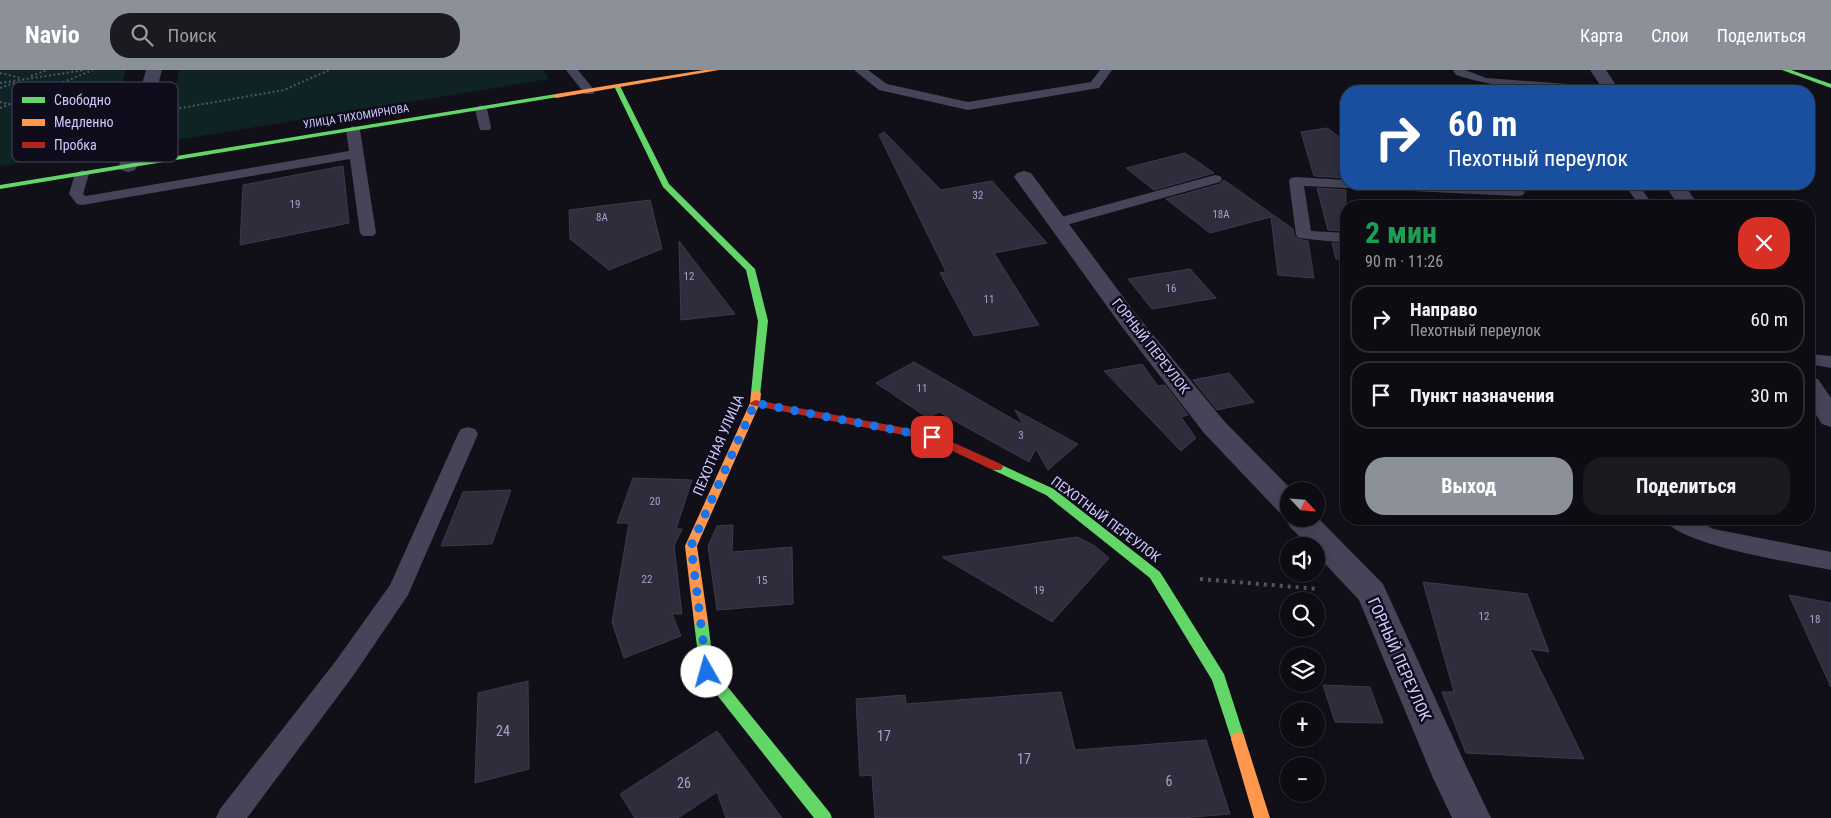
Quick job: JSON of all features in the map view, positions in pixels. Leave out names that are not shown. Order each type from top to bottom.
[{"type":"street","name":"УЛИЦА ТИХОМИРНОВА","points":[[178,158],[716,70]]},
{"type":"street","points":[[1598,70],[1607,85]]},
{"type":"street","points":[[1785,70],[1831,86]]},
{"type":"street","name":"ПЕХОТНАЯ УЛИЦА","points":[[617,86],[666,186],[750,269],[763,321],[755,403],[691,546],[707,672],[824,818]]},
{"type":"street","points":[[128,166],[129,162]]},
{"type":"street","name":"УЛИЦА ТИХОМИРНОВА","points":[[0,188],[153,162]]},
{"type":"street","name":"ГОРНЫЙ ПЕРЕУЛОК","points":[[1024,177],[1059,222],[1127,318],[1214,427],[1280,497]]},
{"type":"street","points":[[1815,394],[1831,418]]},
{"type":"street","name":"ПЕХОТНЫЙ ПЕРЕУЛОК","points":[[755,403],[932,437],[1050,492],[1154,575],[1219,678],[1262,818]]},
{"type":"street","name":"ГОРНЫЙ ПЕРЕУЛОК","points":[[1310,528],[1372,593],[1452,778],[1472,818]]},
{"type":"lane","points":[[572,70],[589,91]]},
{"type":"lane","points":[[860,70],[884,87],[968,106],[1095,85],[1106,70]]},
{"type":"lane","points":[[1459,70],[1460,74],[1485,82],[1527,85]]},
{"type":"lane","points":[[481,109],[485,127]]},
{"type":"lane","points":[[353,130],[368,233]]},
{"type":"lane","points":[[82,174],[76,194],[82,201],[357,154]]},
{"type":"lane","points":[[1059,222],[1215,179]]},
{"type":"lane","points":[[1340,184],[1296,181],[1304,235],[1340,238]]},
{"type":"lane","points":[[1476,190],[1518,192],[1516,190]]},
{"type":"lane","points":[[1815,360],[1831,362]]},
{"type":"lane","points":[[230,818],[344,669],[400,588],[468,434]]},
{"type":"lane","points":[[1686,525],[1714,537],[1831,561]]},
{"type":"path","points":[[17,82],[47,70]]},
{"type":"path","points":[[0,82],[86,70]]},
{"type":"path","points":[[64,82],[93,70]]},
{"type":"path","points":[[0,73],[25,79]]},
{"type":"path","points":[[0,88],[12,84]]},
{"type":"path","points":[[0,108],[12,103]]},
{"type":"path","points":[[1154,575],[1372,593]]},
{"type":"green space","points":[[0,70],[126,70],[123,82],[12,82],[12,162],[28,162],[0,166]]},
{"type":"green space","points":[[179,70],[543,70],[549,79],[178,140],[176,82]]},
{"type":"building","points":[[1327,128],[1340,138],[1340,178],[1314,176],[1301,132]]},
{"type":"building","points":[[884,132],[941,190],[992,181],[1047,243],[994,253],[1039,325],[974,336],[940,273],[946,272],[879,135]]},
{"type":"building","points":[[1185,153],[1214,173],[1154,190],[1126,168]]},
{"type":"building","points":[[343,166],[349,223],[240,245],[243,185]]},
{"type":"building","points":[[1224,180],[1293,229],[1294,235],[1298,239],[1308,241],[1314,278],[1278,275],[1271,217],[1210,233],[1166,199],[1220,184]]},
{"type":"building","points":[[1317,188],[1346,190],[1346,200],[1340,200],[1340,231],[1328,230]]},
{"type":"building","points":[[650,200],[662,249],[609,270],[570,239],[569,210]]},
{"type":"building","points":[[679,241],[735,314],[681,320]]},
{"type":"building","points":[[1332,243],[1340,244],[1340,259],[1336,259]]},
{"type":"building","points":[[1190,269],[1216,298],[1152,309],[1128,279]]},
{"type":"building","points":[[914,362],[1023,425],[1015,410],[1078,444],[1048,470],[1036,449],[1029,462],[939,412],[928,418],[876,383]]},
{"type":"building","points":[[1142,364],[1158,386],[1165,385],[1188,415],[1181,417],[1196,438],[1181,451],[1104,371]]},
{"type":"building","points":[[1229,373],[1254,402],[1217,410],[1193,380]]},
{"type":"building","points":[[633,478],[692,480],[676,529],[682,529],[674,546],[682,614],[672,614],[681,636],[624,658],[612,622],[629,523],[617,523]]},
{"type":"building","points":[[511,490],[492,544],[441,546],[463,492]]},
{"type":"building","points":[[733,525],[732,552],[792,547],[793,604],[717,610],[708,546],[717,526]]},
{"type":"building","points":[[1077,537],[1095,546],[1109,558],[1052,622],[942,557]]},
{"type":"building","points":[[1423,582],[1527,594],[1549,652],[1530,649],[1584,759],[1466,753],[1442,692],[1454,692]]},
{"type":"building","points":[[1789,595],[1831,603],[1831,687]]},
{"type":"building","points":[[528,681],[529,769],[475,783],[478,693]]},
{"type":"building","points":[[1325,685],[1370,687],[1383,723],[1335,722],[1325,691]]},
{"type":"building","points":[[1061,692],[1075,750],[1206,740],[1230,814],[1181,818],[875,818],[872,775],[860,776],[856,699],[905,695],[906,704]]},
{"type":"building","points":[[717,731],[782,818],[726,818],[717,792],[678,818],[635,818],[620,794]]},
{"type":"traffic: fast","points":[[1785,70],[1831,86]]},
{"type":"traffic: fast","points":[[617,86],[666,185],[750,269],[763,321],[756,393]]},
{"type":"traffic: fast","points":[[178,158],[556,96]]},
{"type":"traffic: fast","points":[[0,187],[153,162]]},
{"type":"traffic: fast","points":[[997,467],[1050,492],[1155,575],[1219,678],[1238,739]]},
{"type":"traffic: fast","points":[[701,622],[707,672],[824,818]]},
{"type":"traffic: slow","points":[[556,96],[716,70]]},
{"type":"traffic: slow","points":[[701,622],[691,546],[755,403],[756,393]]},
{"type":"traffic: slow","points":[[1238,739],[1262,818]]},
{"type":"traffic: jam","points":[[755,403],[932,437],[997,467]]},
{"type":"route","points":[[707,672],[691,546],[755,403],[932,437]]}]
